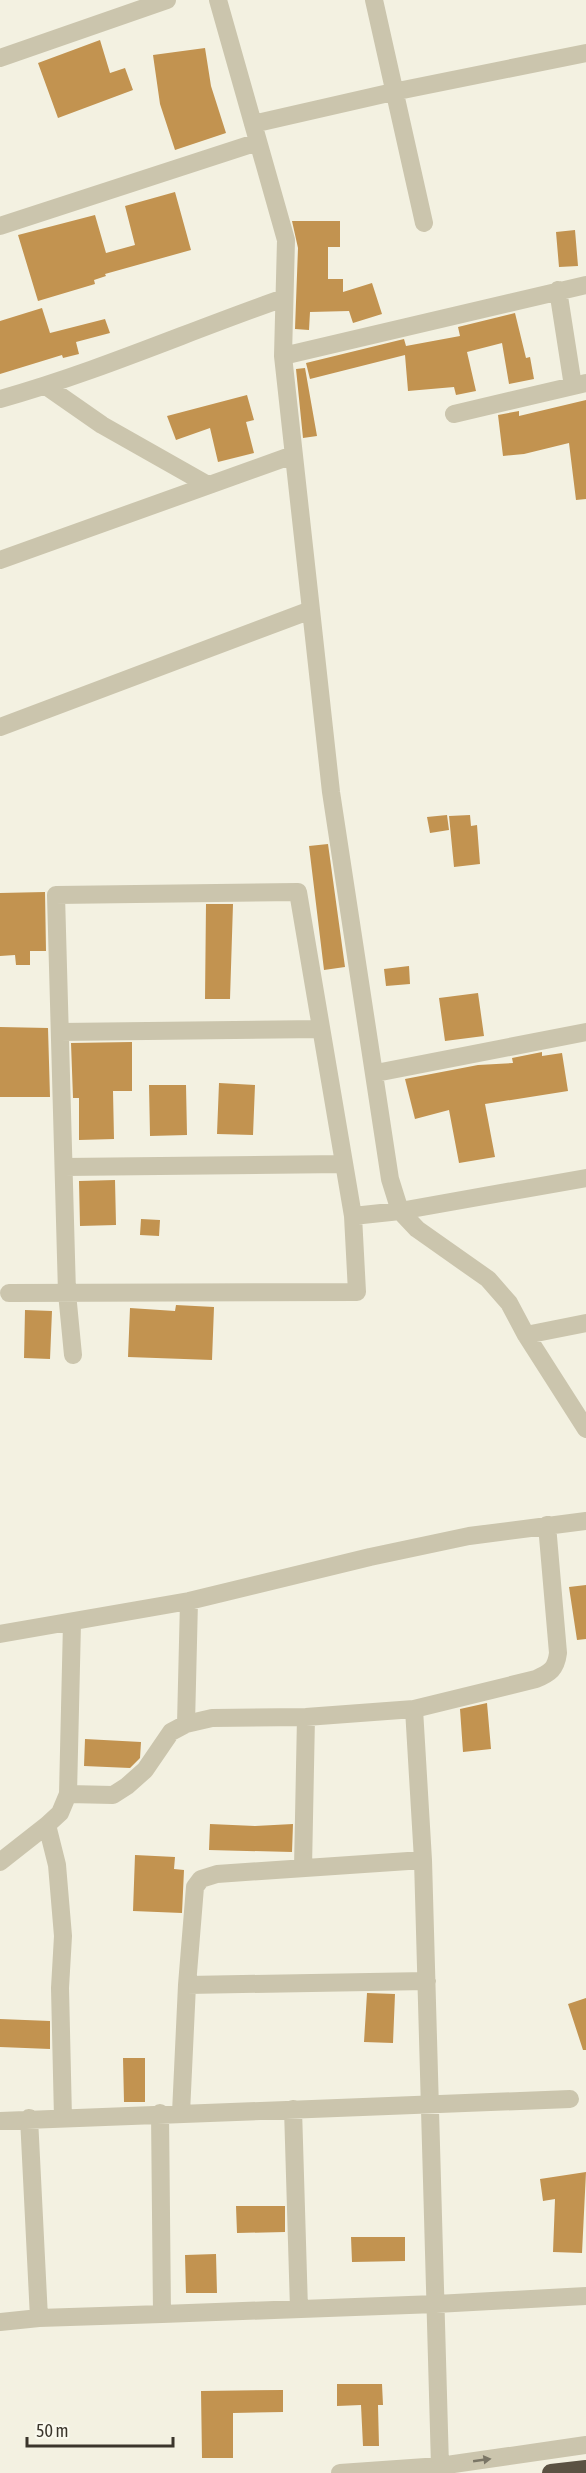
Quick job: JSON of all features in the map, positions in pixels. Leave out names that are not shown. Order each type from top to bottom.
[{"type":"highway","points":[[550,2473],[586,2469]]},
{"type":"street","points":[[0,58],[167,0]]},
{"type":"street","points":[[218,0],[286,240],[283,356],[293,455],[331,792],[376,1073],[390,1179],[400,1212],[417,1229],[488,1279],[509,1303],[526,1335],[586,1429]]},
{"type":"street","points":[[374,0],[424,223]]},
{"type":"street","points":[[253,124],[393,92],[586,53]]},
{"type":"street","points":[[0,226],[258,142]]},
{"type":"street","points":[[283,356],[586,285]]},
{"type":"street","points":[[454,414],[580,384],[558,290]]},
{"type":"street","points":[[0,399],[46,386],[205,325],[285,298]]},
{"type":"street","points":[[46,386],[102,425],[208,486]]},
{"type":"street","points":[[0,560],[293,455]]},
{"type":"street","points":[[0,727],[311,610]]},
{"type":"street","points":[[9,1293],[67,1293],[357,1292],[353,1216],[298,892],[56,895],[67,1293],[73,1355]]},
{"type":"street","points":[[60,1032],[321,1029]]},
{"type":"street","points":[[376,1073],[586,1032]]},
{"type":"street","points":[[64,1167],[344,1164]]},
{"type":"street","points":[[353,1216],[400,1212],[586,1178]]},
{"type":"street","points":[[526,1335],[586,1323]]},
{"type":"street","points":[[0,1634],[189,1601],[370,1557],[470,1536],[586,1521]]},
{"type":"street","points":[[68,1794],[113,1795],[128,1786],[145,1770],[171,1732],[186,1724],[212,1718],[306,1717],[414,1709],[536,1679],[550,1673],[556,1664],[558,1653],[547,1525]]},
{"type":"street","points":[[186,1724],[189,1601]]},
{"type":"street","points":[[0,1862],[47,1826],[60,1813],[68,1794],[72,1623]]},
{"type":"street","points":[[414,1709],[423,1860],[440,2466]]},
{"type":"street","points":[[303,1868],[306,1717]]},
{"type":"street","points":[[47,1826],[57,1865],[63,1936],[60,1988],[63,2118]]},
{"type":"street","points":[[180,2113],[195,1887],[201,1879],[217,1874],[423,1860]]},
{"type":"street","points":[[187,1985],[426,1982]]},
{"type":"street","points":[[0,2121],[29,2118],[570,2099]]},
{"type":"street","points":[[293,2109],[299,2309]]},
{"type":"street","points":[[160,2113],[162,2314]]},
{"type":"street","points":[[29,2118],[39,2318]]},
{"type":"street","points":[[0,2322],[39,2318],[436,2304],[586,2296]]},
{"type":"street","points":[[340,2473],[440,2466],[586,2445]]},
{"type":"building","points":[[100,40],[110,73],[125,68],[133,90],[58,118],[38,63]]},
{"type":"building","points":[[205,48],[211,86],[226,133],[175,150],[160,104],[153,55]]},
{"type":"building","points":[[175,192],[191,250],[105,274],[106,276],[94,280],[95,284],[38,301],[18,235],[95,215],[106,253],[135,245],[125,206]]},
{"type":"building","points":[[292,221],[340,221],[340,247],[328,247],[328,279],[343,279],[343,292],[372,283],[382,314],[353,323],[349,311],[310,312],[309,330],[295,329],[298,248]]},
{"type":"building","points":[[575,230],[578,266],[559,267],[556,232]]},
{"type":"building","points":[[42,308],[50,333],[105,319],[110,333],[76,342],[79,354],[63,358],[62,355],[0,374],[0,321]]},
{"type":"building","points":[[515,313],[526,358],[530,357],[534,379],[509,384],[502,343],[467,352],[476,391],[456,395],[454,387],[408,391],[405,355],[310,379],[306,363],[404,339],[406,346],[460,336],[458,327]]},
{"type":"building","points":[[305,368],[317,436],[303,438],[296,369]]},
{"type":"building","points":[[247,395],[254,420],[246,422],[254,453],[218,462],[210,428],[176,440],[167,416]]},
{"type":"building","points":[[586,400],[586,499],[576,500],[569,443],[524,454],[503,456],[498,415],[519,411],[519,416]]},
{"type":"building","points":[[447,815],[449,830],[430,833],[427,817]]},
{"type":"building","points":[[470,815],[471,826],[477,825],[480,864],[454,867],[449,816]]},
{"type":"building","points":[[328,844],[345,967],[324,970],[309,846]]},
{"type":"building","points":[[45,892],[46,951],[30,951],[30,965],[16,965],[15,955],[0,956],[0,893]]},
{"type":"building","points":[[206,904],[233,904],[230,999],[205,999]]},
{"type":"building","points":[[409,966],[410,984],[386,986],[384,969]]},
{"type":"building","points":[[478,993],[484,1036],[445,1041],[439,998]]},
{"type":"building","points":[[0,1027],[48,1028],[50,1097],[0,1097]]},
{"type":"building","points":[[132,1042],[132,1091],[113,1091],[114,1139],[79,1140],[79,1098],[73,1098],[71,1043]]},
{"type":"building","points":[[542,1052],[542,1056],[562,1053],[568,1091],[485,1104],[495,1157],[459,1163],[449,1110],[415,1119],[405,1079],[478,1065],[513,1063],[512,1058]]},
{"type":"building","points":[[219,1083],[255,1085],[253,1135],[217,1134]]},
{"type":"building","points":[[149,1085],[186,1085],[187,1135],[150,1136]]},
{"type":"building","points":[[115,1180],[116,1225],[80,1226],[79,1181]]},
{"type":"building","points":[[141,1219],[160,1220],[159,1236],[140,1235]]},
{"type":"building","points":[[176,1305],[214,1307],[212,1360],[128,1357],[130,1308],[175,1311]]},
{"type":"building","points":[[25,1310],[52,1311],[50,1359],[24,1358]]},
{"type":"building","points":[[586,1585],[586,1639],[577,1640],[569,1587]]},
{"type":"building","points":[[487,1703],[491,1749],[463,1752],[460,1709]]},
{"type":"building","points":[[85,1739],[141,1742],[140,1758],[130,1768],[84,1766]]},
{"type":"building","points":[[210,1824],[255,1826],[293,1824],[292,1852],[209,1850]]},
{"type":"building","points":[[135,1855],[175,1857],[174,1869],[184,1870],[182,1913],[133,1911]]},
{"type":"building","points":[[367,1993],[395,1994],[393,2043],[364,2042]]},
{"type":"building","points":[[586,1998],[586,2050],[583,2050],[568,2004]]},
{"type":"building","points":[[0,2019],[50,2021],[50,2049],[0,2047]]},
{"type":"building","points":[[123,2058],[145,2058],[145,2102],[124,2102]]},
{"type":"building","points":[[586,2172],[582,2253],[553,2252],[555,2199],[543,2201],[540,2179]]},
{"type":"building","points":[[236,2206],[285,2206],[285,2232],[237,2233]]},
{"type":"building","points":[[351,2237],[405,2237],[405,2261],[352,2262]]},
{"type":"building","points":[[216,2254],[217,2293],[186,2293],[185,2255]]},
{"type":"building","points":[[337,2384],[382,2384],[383,2405],[378,2405],[379,2446],[363,2446],[361,2405],[337,2406]]},
{"type":"building","points":[[283,2390],[283,2412],[233,2413],[233,2458],[202,2458],[201,2391]]}]
